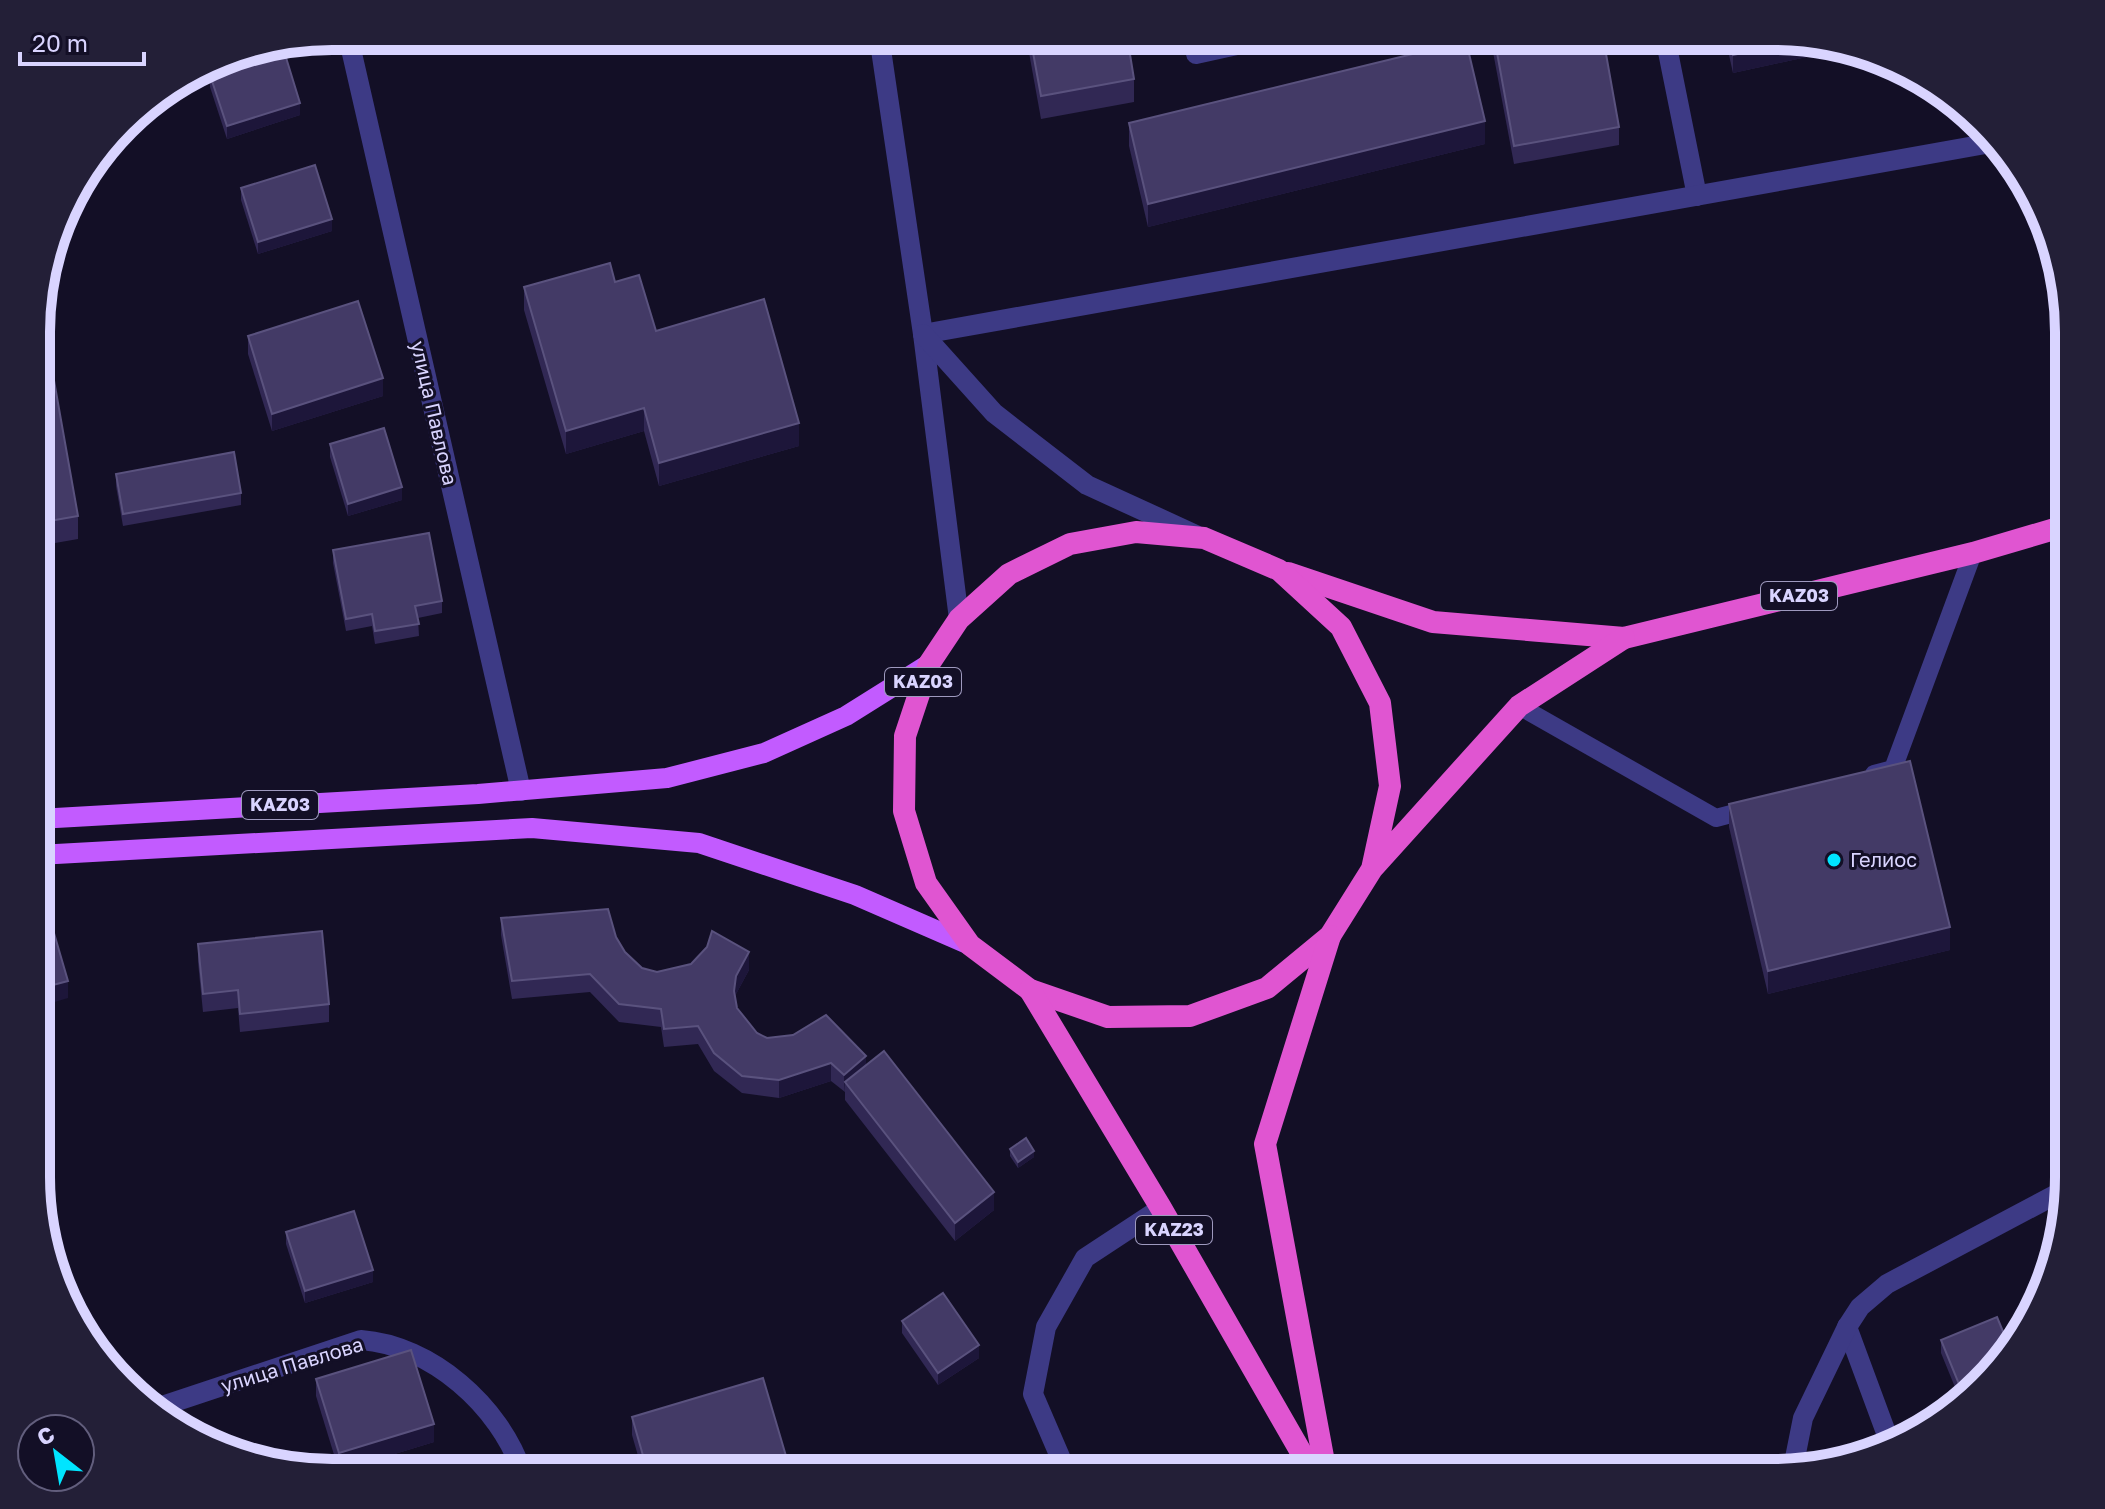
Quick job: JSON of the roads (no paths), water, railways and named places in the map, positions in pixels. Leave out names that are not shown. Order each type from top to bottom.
[{"type":"highway","name":"KАZ03","points":[[1624,638],[1519,706],[1372,869],[1330,936],[1267,988],[1190,1016],[1108,1017],[1030,990],[970,945],[926,883],[904,811],[905,736],[929,664],[959,619],[1009,574],[1070,544],[1136,532],[1204,538],[1279,570],[1433,622],[1624,638],[1973,553],[2054,529]]},
{"type":"highway","name":"KАZ03","points":[[1279,570],[1341,627],[1380,703],[1390,786],[1372,869]]},
{"type":"highway","points":[[1323,1459],[1265,1144],[1330,936]]},
{"type":"highway","name":"KAZ23","points":[[1030,990],[1161,1208],[1305,1459]]},
{"type":"main road","name":"KАZ03","points":[[51,818],[521,791],[667,778],[764,753],[846,716],[929,664]]},
{"type":"main road","name":"KАZ03","points":[[51,854],[532,828],[699,843],[855,895],[970,945]]},
{"type":"street","name":"улица Павлова","points":[[351,50],[521,791]]},
{"type":"street","points":[[881,50],[923,334],[959,619]]},
{"type":"street","points":[[1668,51],[1697,196]]},
{"type":"street","points":[[923,334],[1983,144]]},
{"type":"street","points":[[923,334],[994,413],[1087,485],[1204,538]]},
{"type":"street","points":[[1795,1458],[1803,1418],[1847,1327],[1860,1307],[1887,1284],[2054,1195]]},
{"type":"street","points":[[1061,1459],[1033,1394],[1046,1327],[1085,1258],[1161,1208]]},
{"type":"street","points":[[1847,1327],[1887,1435]]},
{"type":"street","name":"улица Павлова","points":[[165,1405],[361,1340],[390,1342],[428,1360],[464,1389],[494,1420],[517,1458]]},
{"type":"lane","points":[[1849,781],[1893,769],[1973,553]]},
{"type":"lane","points":[[1519,706],[1716,818],[1775,802]]},
{"type":"place","name":"Гелиос","points":[[1834,860]]}]
